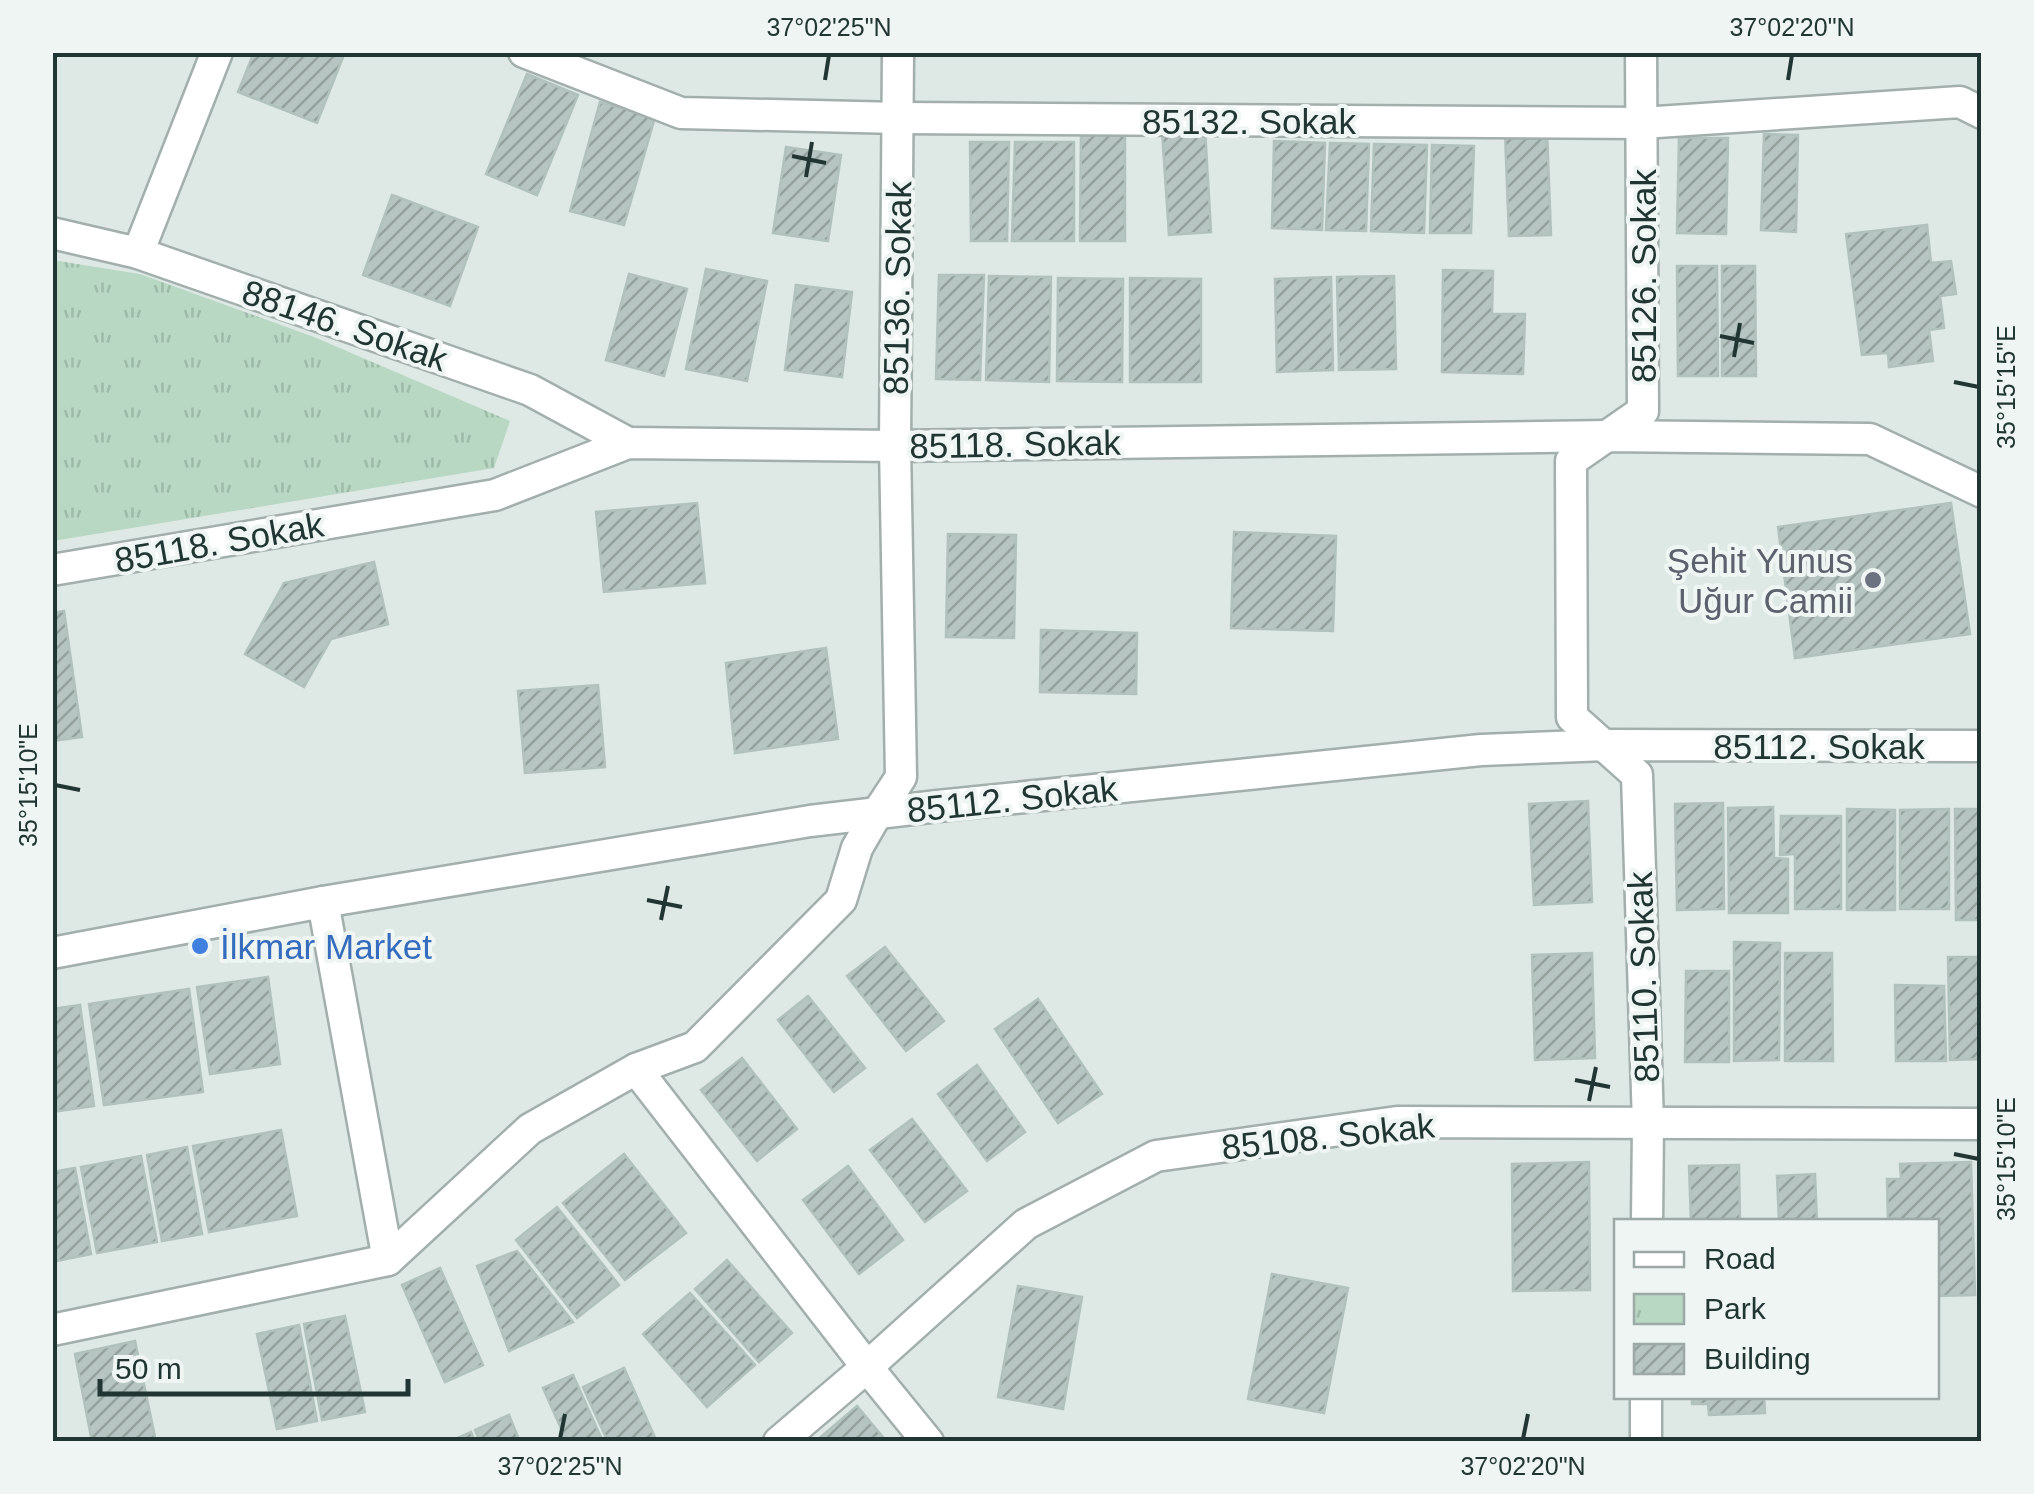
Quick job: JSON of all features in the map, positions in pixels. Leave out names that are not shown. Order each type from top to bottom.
[{"type":"street","points":[[138,253],[218,52]]},
{"type":"street","name":"85132. Sokak","points":[[524,52],[680,113],[1642,123],[1960,102],[1982,113]]},
{"type":"street","name":"85136. Sokak","points":[[388,1260],[530,1129],[636,1070],[694,1047],[841,900],[858,848],[901,778],[895,446],[898,52]]},
{"type":"street","name":"85126. Sokak","points":[[1606,746],[1572,717],[1571,461],[1644,411],[1642,52]]},
{"type":"street","name":"88146. Sokak","points":[[52,233],[138,253],[530,390],[628,443]]},
{"type":"street","name":"85118. Sokak","points":[[52,570],[495,495],[628,443],[895,446],[1608,436],[1870,439],[1982,492]]},
{"type":"street","name":"85112. Sokak","points":[[52,953],[323,902],[810,821],[938,806],[1481,750],[1606,746],[1982,746]]},
{"type":"street","name":"85110. Sokak","points":[[1606,746],[1637,776],[1648,1124],[1647,1219]]},
{"type":"street","points":[[52,1330],[388,1260],[323,902]]},
{"type":"street","points":[[636,1070],[928,1442]]},
{"type":"street","name":"85108. Sokak","points":[[778,1442],[1026,1224],[1156,1156],[1397,1122],[1982,1124]]},
{"type":"street","points":[[1646,1399],[1646,1442]]},
{"type":"green space","points":[[52,260],[140,274],[314,337],[510,421],[494,468],[53,541]]},
{"type":"building","points":[[254,52],[345,52],[317,123],[238,92]]},
{"type":"building","points":[[527,74],[578,95],[537,195],[486,174]]},
{"type":"building","points":[[600,102],[655,117],[624,225],[570,211]]},
{"type":"building","points":[[1205,129],[1211,232],[1169,235],[1162,131]]},
{"type":"building","points":[[1081,131],[1125,133],[1125,241],[1080,241]]},
{"type":"building","points":[[1547,131],[1551,235],[1509,236],[1505,133]]},
{"type":"building","points":[[1764,134],[1798,135],[1796,232],[1761,230]]},
{"type":"building","points":[[1679,138],[1728,138],[1726,234],[1677,233]]},
{"type":"building","points":[[1274,141],[1325,143],[1322,230],[1272,228]]},
{"type":"building","points":[[970,142],[1009,142],[1007,241],[971,241]]},
{"type":"building","points":[[1015,142],[1074,142],[1074,241],[1012,241]]},
{"type":"building","points":[[1330,143],[1369,144],[1366,231],[1326,230]]},
{"type":"building","points":[[1374,144],[1427,145],[1424,233],[1371,231]]},
{"type":"building","points":[[1432,145],[1474,146],[1471,233],[1430,233]]},
{"type":"building","points":[[786,147],[841,155],[828,241],[773,233]]},
{"type":"building","points":[[392,195],[478,227],[450,306],[363,275]]},
{"type":"building","points":[[1927,225],[1931,263],[1951,261],[1956,294],[1940,296],[1944,328],[1929,330],[1933,361],[1889,367],[1888,353],[1862,355],[1846,234]]},
{"type":"building","points":[[1677,266],[1717,266],[1718,376],[1678,376]]},
{"type":"building","points":[[1722,266],[1755,266],[1756,376],[1722,376]]},
{"type":"building","points":[[706,269],[767,281],[747,381],[686,369]]},
{"type":"building","points":[[1443,270],[1493,271],[1492,314],[1525,314],[1523,374],[1442,372]]},
{"type":"building","points":[[629,274],[687,289],[664,376],[606,360]]},
{"type":"building","points":[[939,275],[984,275],[980,380],[936,379]]},
{"type":"building","points":[[989,276],[1051,277],[1049,382],[986,380]]},
{"type":"building","points":[[1394,276],[1396,369],[1339,370],[1337,277]]},
{"type":"building","points":[[1331,277],[1333,370],[1277,372],[1275,279]]},
{"type":"building","points":[[1058,278],[1123,279],[1122,382],[1057,381]]},
{"type":"building","points":[[1130,278],[1201,279],[1201,382],[1130,382]]},
{"type":"building","points":[[796,285],[852,292],[842,377],[785,370]]},
{"type":"building","points":[[697,503],[705,583],[604,592],[596,512]]},
{"type":"building","name":"Şehit Yunus Uğur Camii","points":[[1951,503],[1970,634],[1795,658],[1778,527]]},
{"type":"building","points":[[1234,532],[1336,536],[1333,631],[1231,628]]},
{"type":"building","points":[[948,534],[1016,535],[1014,638],[946,637]]},
{"type":"building","points":[[374,562],[388,624],[331,639],[304,687],[245,654],[284,583]]},
{"type":"building","points":[[64,611],[82,737],[52,741],[52,613]]},
{"type":"building","points":[[1041,630],[1137,633],[1136,694],[1040,692]]},
{"type":"building","points":[[826,648],[838,739],[735,753],[726,663]]},
{"type":"building","points":[[598,685],[605,767],[525,773],[518,691]]},
{"type":"building","points":[[1588,801],[1592,902],[1534,905],[1529,804]]},
{"type":"building","points":[[1723,803],[1724,909],[1677,910],[1675,804]]},
{"type":"building","points":[[1773,807],[1774,858],[1788,859],[1788,913],[1729,913],[1728,808]]},
{"type":"building","points":[[1847,809],[1895,810],[1895,910],[1847,910]]},
{"type":"building","points":[[1949,809],[1949,909],[1900,909],[1900,810]]},
{"type":"building","points":[[1955,809],[1982,809],[1982,920],[1956,920]]},
{"type":"building","points":[[1781,816],[1841,816],[1841,909],[1795,909],[1795,854],[1780,855]]},
{"type":"building","points":[[1734,942],[1780,943],[1779,1060],[1734,1061]]},
{"type":"building","points":[[885,947],[944,1021],[906,1051],[847,976]]},
{"type":"building","points":[[1592,953],[1595,1058],[1535,1060],[1532,955]]},
{"type":"building","points":[[1785,953],[1832,953],[1833,1061],[1785,1061]]},
{"type":"building","points":[[1948,957],[1982,957],[1982,1059],[1950,1060]]},
{"type":"building","points":[[1686,971],[1729,971],[1729,1062],[1685,1062]]},
{"type":"building","points":[[268,977],[280,1064],[210,1074],[197,987]]},
{"type":"building","points":[[1895,985],[1944,986],[1946,1061],[1896,1061]]},
{"type":"building","points":[[189,989],[203,1092],[104,1105],[89,1004]]},
{"type":"building","points":[[808,996],[865,1068],[834,1092],[778,1020]]},
{"type":"building","points":[[1038,999],[1102,1094],[1058,1123],[995,1029]]},
{"type":"building","points":[[80,1005],[94,1106],[52,1112],[52,1009]]},
{"type":"building","points":[[742,1058],[797,1129],[757,1161],[701,1090]]},
{"type":"building","points":[[977,1065],[1025,1132],[987,1161],[938,1094]]},
{"type":"building","points":[[912,1119],[967,1191],[925,1222],[870,1150]]},
{"type":"building","points":[[281,1130],[297,1216],[209,1232],[193,1146]]},
{"type":"building","points":[[187,1147],[202,1234],[162,1241],[147,1155]]},
{"type":"building","points":[[624,1154],[686,1233],[625,1280],[563,1203]]},
{"type":"building","points":[[141,1156],[157,1242],[97,1253],[81,1167]]},
{"type":"building","points":[[1589,1162],[1590,1290],[1513,1291],[1512,1164]]},
{"type":"building","points":[[1971,1162],[1975,1295],[1939,1296],[1939,1219],[1888,1219],[1887,1179],[1901,1179],[1900,1164]]},
{"type":"building","points":[[1739,1165],[1740,1219],[1691,1219],[1689,1166]]},
{"type":"building","points":[[848,1166],[903,1240],[859,1274],[803,1200]]},
{"type":"building","points":[[75,1168],[91,1254],[52,1262],[52,1172]]},
{"type":"building","points":[[1815,1174],[1817,1219],[1779,1219],[1777,1176]]},
{"type":"building","points":[[557,1207],[619,1285],[577,1318],[516,1240]]},
{"type":"building","points":[[517,1251],[573,1322],[509,1351],[477,1266]]},
{"type":"building","points":[[727,1260],[792,1333],[759,1362],[695,1289]]},
{"type":"building","points":[[440,1268],[483,1365],[445,1382],[402,1285]]},
{"type":"building","points":[[1272,1274],[1348,1288],[1324,1413],[1248,1399]]},
{"type":"building","points":[[1018,1286],[1082,1297],[1063,1409],[998,1397]]},
{"type":"building","points":[[690,1293],[755,1365],[707,1407],[643,1334]]},
{"type":"building","points":[[345,1316],[365,1412],[322,1420],[304,1324]]},
{"type":"building","points":[[299,1325],[317,1421],[277,1429],[257,1334]]},
{"type":"building","points":[[135,1341],[156,1442],[92,1442],[75,1354]]},
{"type":"building","points":[[624,1368],[657,1442],[608,1442],[583,1387]]},
{"type":"building","points":[[573,1375],[603,1442],[567,1442],[543,1388]]},
{"type":"building","points":[[1692,1399],[1764,1399],[1765,1413],[1709,1415],[1708,1404],[1692,1404]]},
{"type":"building","points":[[857,1406],[887,1442],[816,1441]]},
{"type":"building","points":[[509,1415],[520,1442],[480,1442],[475,1430]]},
{"type":"building","points":[[471,1432],[475,1442],[449,1442]]},
{"type":"place","name":"Şehit Yunus Uğur Camii","points":[[1873,580]]},
{"type":"place","name":"İlkmar Market","points":[[200,946]]}]
